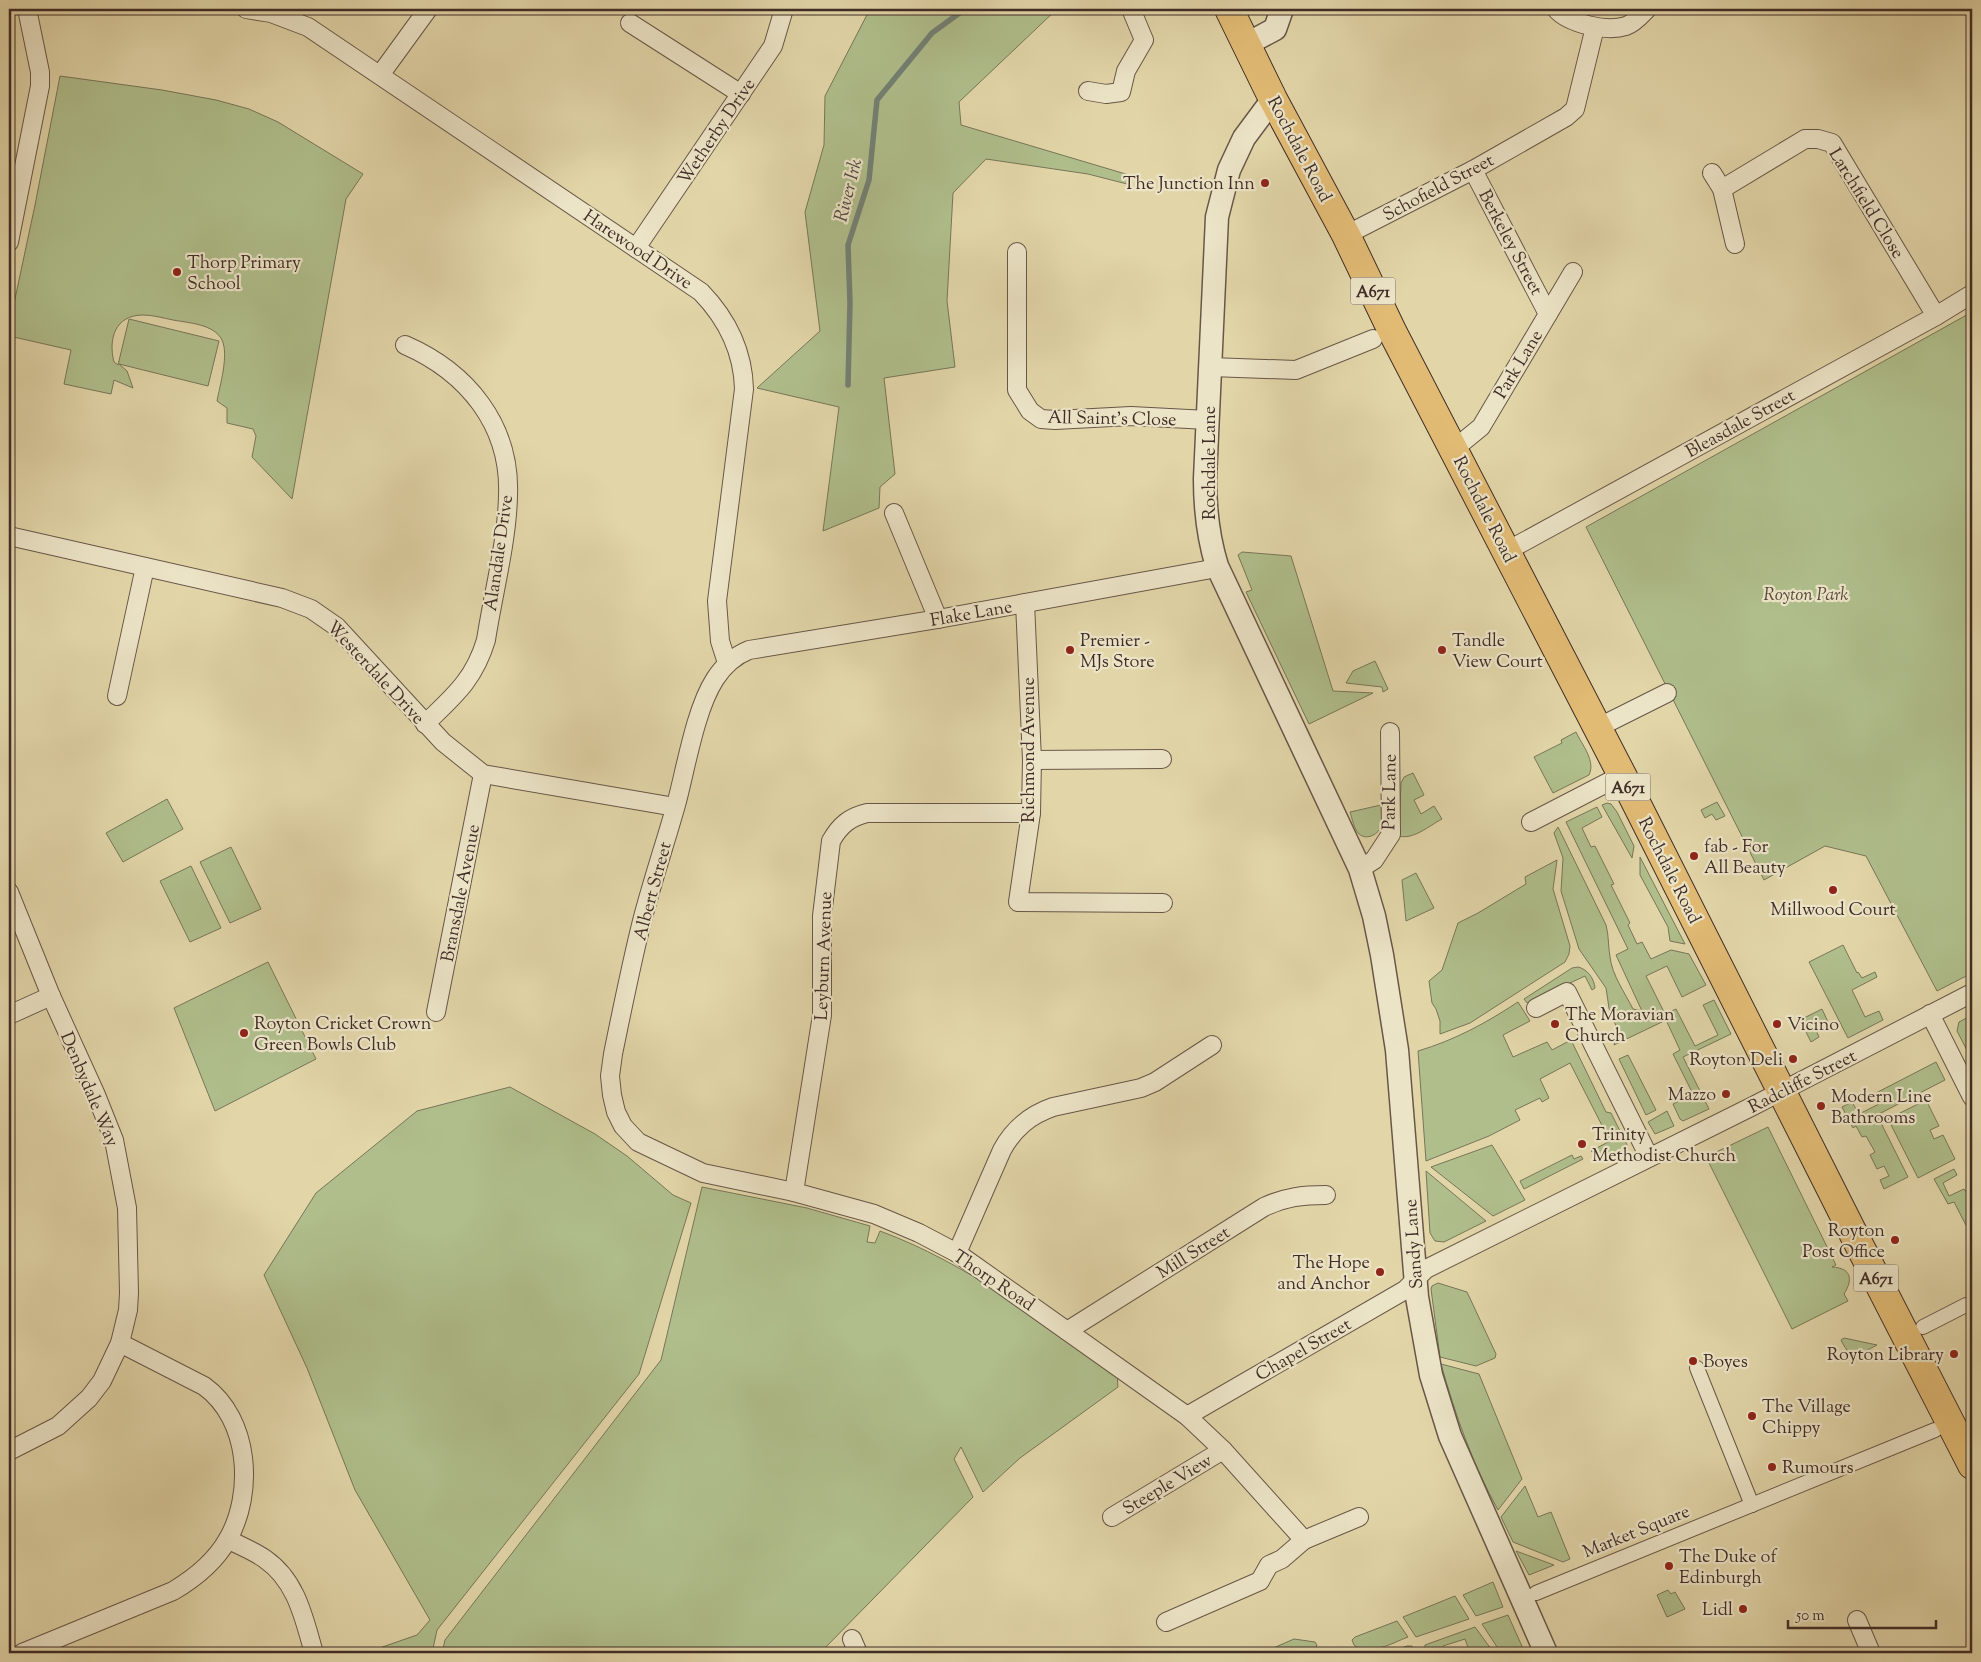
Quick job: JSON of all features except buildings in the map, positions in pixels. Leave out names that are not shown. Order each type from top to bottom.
[{"type":"main road","name":"Rochdale Road","points":[[1229,9],[1273,99],[1346,235],[1393,333],[1507,551],[1972,1465]]},
{"type":"street","points":[[9,242],[40,86],[40,72],[27,9]]},
{"type":"street","name":"Harewood Drive","points":[[246,9],[271,13],[308,27],[701,292],[713,304],[731,331],[741,362],[743,377],[742,409],[717,601],[720,642],[727,663]]},
{"type":"street","points":[[380,75],[428,9]]},
{"type":"street","name":"Wetherby Drive","points":[[636,248],[774,46],[784,9]]},
{"type":"street","points":[[1088,91],[1106,94],[1120,92],[1126,71],[1144,40],[1131,9]]},
{"type":"street","points":[[1247,44],[1275,29],[1282,9]]},
{"type":"street","points":[[1556,9],[1568,18],[1596,27],[1614,28],[1626,26],[1636,20],[1647,9]]},
{"type":"street","points":[[630,23],[741,94]]},
{"type":"street","name":"Schofield Street","points":[[1346,235],[1473,170],[1566,117],[1574,109],[1596,27]]},
{"type":"street","name":"Rochdale Lane","points":[[1273,99],[1244,138],[1229,170],[1217,217],[1205,506],[1217,566],[1360,869]]},
{"type":"street","name":"Larchfield Close","points":[[1722,188],[1805,139],[1818,139],[1832,143],[1936,316]]},
{"type":"street","name":"Berkeley Street","points":[[1473,170],[1548,314]]},
{"type":"street","points":[[1712,173],[1722,188],[1735,244]]},
{"type":"street","name":"All Saint's Close","points":[[1017,252],[1018,390],[1030,411],[1041,419],[1055,420],[1132,416],[1208,420]]},
{"type":"street","name":"Park Lane","points":[[1454,449],[1481,427],[1573,272]]},
{"type":"street","name":"Bleasdale Street","points":[[1507,551],[1936,316],[1972,294]]},
{"type":"street","points":[[1211,366],[1296,370],[1373,339]]},
{"type":"street","name":"Alandale Drive","points":[[405,345],[442,365],[473,394],[486,411],[496,431],[507,473],[507,517],[486,640],[481,656],[465,685],[425,724]]},
{"type":"street","points":[[894,513],[938,619]]},
{"type":"street","name":"Westerdale Drive","points":[[9,536],[287,599],[311,609],[337,627],[425,724],[443,742],[484,774],[675,807]]},
{"type":"street","name":"Flake Lane","points":[[727,663],[737,654],[749,650],[938,619],[1206,570],[1217,566]]},
{"type":"street","points":[[117,696],[145,567]]},
{"type":"street","name":"Richmond Avenue","points":[[1025,603],[1032,760],[1031,813],[1018,902],[1163,903]]},
{"type":"street","name":"Albert Street","points":[[624,1126],[616,1112],[610,1076],[613,1054],[642,921],[706,697],[715,679],[727,663]]},
{"type":"street","points":[[1597,728],[1667,693]]},
{"type":"street","name":"Park Lane","points":[[1360,869],[1374,860],[1391,834],[1390,732]]},
{"type":"street","points":[[1032,760],[1162,759]]},
{"type":"street","name":"Bransdale Avenue","points":[[436,1012],[484,774]]},
{"type":"street","points":[[1531,822],[1622,776]]},
{"type":"street","name":"Leyburn Avenue","points":[[794,1192],[822,1015],[822,916],[831,840],[836,832],[848,819],[867,813],[1031,813]]},
{"type":"street","name":"Sandy Lane","points":[[1360,869],[1374,916],[1397,1050],[1417,1277],[1417,1297],[1431,1375],[1457,1454],[1530,1598],[1546,1653]]},
{"type":"street","name":"Denbydale Way","points":[[9,892],[51,996],[96,1095],[114,1140],[122,1174],[129,1242],[129,1293],[126,1319],[120,1343],[102,1381],[74,1412],[58,1426],[9,1451]]},
{"type":"street","points":[[1536,1008],[1567,992],[1650,1157]]},
{"type":"street","name":"Radcliffe Street","points":[[1417,1277],[1435,1264],[1782,1092],[1972,993]]},
{"type":"street","points":[[9,1016],[51,996]]},
{"type":"street","points":[[1930,1014],[1972,1097]]},
{"type":"street","points":[[957,1253],[1007,1140],[1022,1123],[1036,1113],[1053,1107],[1141,1088],[1155,1082],[1212,1045]]},
{"type":"street","name":"Thorp Road","points":[[624,1126],[638,1142],[703,1173],[794,1192],[874,1214],[919,1233],[957,1253],[1187,1416],[1223,1450],[1304,1540]]},
{"type":"street","name":"Mill Street","points":[[1067,1331],[1264,1207],[1281,1199],[1300,1195],[1326,1195]]},
{"type":"street","name":"Chapel Street","points":[[1187,1416],[1405,1290],[1417,1277]]},
{"type":"street","points":[[1923,1327],[1966,1305]]},
{"type":"street","points":[[22,1653],[173,1591],[204,1569],[228,1539],[236,1521],[244,1483],[241,1448],[229,1416],[212,1392],[204,1386],[120,1343]]},
{"type":"street","points":[[1697,1368],[1752,1505]]},
{"type":"street","name":"Market Square","points":[[1530,1598],[1935,1430]]},
{"type":"street","name":"Steeple View","points":[[1112,1517],[1223,1450]]},
{"type":"street","points":[[1166,1622],[1260,1581],[1269,1566],[1304,1540],[1359,1518]]},
{"type":"street","points":[[228,1539],[266,1559],[282,1576],[296,1595],[314,1653]]},
{"type":"street","points":[[1857,1620],[1871,1653]]},
{"type":"green space","points":[[870,9],[1057,9],[959,102],[961,125],[1129,175],[1127,184],[1088,174],[986,159],[953,193],[947,301],[955,367],[884,378],[895,474],[880,487],[879,508],[823,531],[839,407],[757,388],[820,331],[805,212],[824,145],[825,96]]},
{"type":"green space","name":"Thorp Primary School","points":[[60,76],[162,90],[216,100],[249,109],[278,122],[363,174],[346,199],[292,499],[252,457],[256,436],[253,429],[227,423],[227,408],[217,401],[223,370],[224,346],[218,335],[207,327],[143,315],[126,319],[120,324],[113,337],[112,353],[114,362],[118,365],[129,319],[219,341],[208,386],[119,364],[127,371],[133,388],[114,380],[111,394],[64,384],[71,350],[9,336],[9,327]]},
{"type":"green space","name":"Royton Park","points":[[1972,312],[1972,973],[1937,991],[1866,856],[1825,846],[1764,880],[1586,527]]},
{"type":"green space","points":[[1242,552],[1291,556],[1333,691],[1373,693],[1309,724],[1246,592],[1252,590],[1238,555]]},
{"type":"green space","points":[[1375,661],[1388,689],[1383,692],[1382,687],[1346,683],[1353,671]]},
{"type":"green space","points":[[1576,732],[1590,759],[1591,770],[1589,775],[1553,793],[1534,757],[1562,743],[1561,740]]},
{"type":"green space","points":[[1413,773],[1424,795],[1414,800],[1421,814],[1434,806],[1442,819],[1426,829],[1404,837],[1399,836],[1401,783],[1404,777]]},
{"type":"green space","points":[[167,799],[183,829],[123,862],[106,833]]},
{"type":"green space","points":[[1717,802],[1725,816],[1716,820],[1712,814],[1705,818],[1701,810]]},
{"type":"green space","points":[[1611,804],[1617,812],[1634,846],[1632,858],[1602,805]]},
{"type":"green space","points":[[1381,805],[1382,825],[1378,831],[1369,837],[1359,834],[1354,826],[1350,812]]},
{"type":"green space","points":[[1597,807],[1602,817],[1582,828],[1591,847],[1595,846],[1614,884],[1611,885],[1630,923],[1628,925],[1637,944],[1642,942],[1651,959],[1671,950],[1689,954],[1706,985],[1682,997],[1667,966],[1646,976],[1665,1014],[1676,1009],[1695,1046],[1718,1035],[1703,1005],[1714,1000],[1731,1034],[1683,1057],[1709,1109],[1683,1121],[1680,1119],[1673,1104],[1693,1094],[1673,1054],[1680,1050],[1666,1020],[1614,1045],[1618,1031],[1609,1008],[1606,988],[1579,949],[1561,891],[1563,858],[1554,833],[1558,827],[1606,925],[1611,964],[1616,977],[1633,1009],[1642,1011],[1616,955],[1628,949],[1566,822]]},
{"type":"green space","points":[[231,847],[261,909],[230,923],[200,862]]},
{"type":"green space","points":[[1640,857],[1685,944],[1670,941],[1668,927],[1640,875]]},
{"type":"green space","points":[[1557,860],[1553,889],[1570,946],[1565,962],[1470,1023],[1440,1034],[1440,1021],[1432,1003],[1429,981],[1442,970],[1458,923],[1526,884],[1525,877]]},
{"type":"green space","points":[[191,866],[221,928],[190,942],[160,881]]},
{"type":"green space","points":[[1416,873],[1434,908],[1406,921],[1402,880]]},
{"type":"green space","points":[[1843,945],[1857,973],[1862,978],[1875,972],[1877,977],[1852,990],[1865,1017],[1879,1011],[1883,1020],[1848,1038],[1809,962]]},
{"type":"green space","name":"Royton Cricket Crown Green Bowls Club","points":[[268,962],[316,1059],[215,1111],[174,1008]]},
{"type":"green space","points":[[1578,967],[1590,974],[1595,988],[1592,990],[1585,976],[1527,1003],[1524,999],[1572,968]]},
{"type":"green space","points":[[1518,1002],[1530,1021],[1503,1035],[1513,1057],[1547,1042],[1552,1050],[1571,1040],[1606,1112],[1611,1113],[1627,1145],[1627,1149],[1610,1158],[1591,1151],[1610,1141],[1570,1063],[1540,1079],[1549,1098],[1542,1102],[1540,1098],[1515,1110],[1520,1120],[1489,1136],[1426,1161],[1418,1051],[1445,1042],[1470,1030]]},
{"type":"green space","points":[[1822,1009],[1828,1022],[1815,1028],[1819,1037],[1811,1042],[1800,1020]]},
{"type":"green space","points":[[1972,1015],[1972,1031],[1970,1032],[1972,1037],[1966,1040],[1972,1052],[1972,1060],[1957,1031],[1959,1022]]},
{"type":"green space","points":[[1628,1055],[1656,1110],[1646,1115],[1619,1059]]},
{"type":"green space","points":[[1936,1062],[1945,1080],[1877,1115],[1908,1177],[1884,1189],[1880,1180],[1889,1176],[1884,1166],[1877,1169],[1870,1155],[1875,1152],[1866,1136],[1862,1137],[1856,1126],[1853,1128],[1842,1107],[1852,1102],[1859,1114],[1879,1104],[1874,1094]]},
{"type":"green space","points":[[510,1087],[595,1134],[627,1156],[673,1195],[691,1203],[639,1374],[437,1630],[432,1653],[365,1653],[417,1635],[430,1620],[355,1490],[307,1368],[264,1275],[316,1193],[417,1111]]},
{"type":"green space","points":[[1926,1100],[1939,1126],[1930,1130],[1934,1139],[1943,1135],[1955,1159],[1918,1178],[1888,1119]]},
{"type":"green space","points":[[1667,1111],[1674,1126],[1655,1134],[1648,1122]]},
{"type":"green space","points":[[1768,1127],[1836,1265],[1832,1267],[1844,1270],[1849,1276],[1849,1284],[1844,1294],[1848,1301],[1792,1329],[1706,1157]]},
{"type":"green space","points":[[1492,1145],[1525,1200],[1493,1216],[1431,1167]]},
{"type":"green space","points":[[1572,1155],[1574,1159],[1581,1156],[1583,1159],[1524,1189],[1520,1181]]},
{"type":"green space","points":[[1954,1169],[1957,1175],[1943,1183],[1949,1196],[1964,1189],[1972,1200],[1972,1247],[1966,1235],[1970,1233],[1954,1202],[1948,1204],[1934,1179]]},
{"type":"green space","points":[[1426,1171],[1486,1221],[1444,1242],[1435,1241],[1430,1233]]},
{"type":"green space","points":[[702,1187],[807,1208],[870,1226],[867,1242],[875,1243],[880,1231],[912,1244],[943,1259],[1003,1294],[1060,1333],[1117,1373],[1118,1387],[1020,1458],[983,1492],[961,1447],[954,1459],[973,1497],[820,1653],[442,1653],[445,1640],[661,1360]]},
{"type":"green space","points":[[1438,1283],[1467,1292],[1496,1354],[1495,1358],[1476,1366],[1440,1357],[1431,1289],[1432,1286]]},
{"type":"green space","points":[[1844,1338],[1877,1345],[1860,1354],[1852,1355],[1845,1348],[1841,1340]]},
{"type":"green space","points":[[1441,1364],[1479,1374],[1522,1479],[1498,1510],[1465,1439]]},
{"type":"green space","points":[[1525,1486],[1538,1517],[1551,1512],[1570,1559],[1563,1562],[1513,1542],[1501,1517]]},
{"type":"green space","points":[[1516,1551],[1554,1565],[1529,1575]]},
{"type":"green space","points":[[1493,1582],[1503,1607],[1476,1616],[1463,1595]]},
{"type":"green space","points":[[1668,1590],[1671,1594],[1675,1592],[1685,1609],[1667,1617],[1657,1595]]},
{"type":"green space","points":[[1455,1596],[1469,1619],[1416,1637],[1403,1617]]},
{"type":"green space","points":[[1508,1615],[1525,1653],[1501,1653],[1482,1624]]},
{"type":"green space","points":[[1397,1621],[1408,1637],[1381,1648],[1367,1650],[1354,1645],[1352,1640],[1355,1637]]},
{"type":"green space","points":[[1475,1627],[1491,1649],[1479,1653],[1470,1653],[1465,1639],[1443,1646],[1446,1653],[1424,1653],[1425,1645]]},
{"type":"green space","points":[[1294,1639],[1315,1642],[1317,1645],[1300,1653],[1262,1653]]},
{"type":"green space","points":[[1412,1646],[1416,1653],[1389,1652]]},
{"type":"waterway","name":"River Irk","points":[[848,385],[850,303],[848,245],[869,180],[877,100],[932,33],[965,9]]},
{"type":"place","name":"The Junction Inn","points":[[1265,183]]},
{"type":"place","name":"Thorp Primary School","points":[[177,272]]},
{"type":"place","name":"Premier - MJs Store","points":[[1070,650]]},
{"type":"place","name":"Tandle View Court","points":[[1442,650]]},
{"type":"place","name":"fab - For All Beauty","points":[[1694,856]]},
{"type":"place","name":"Millwood Court","points":[[1833,890]]},
{"type":"place","name":"The Moravian Church","points":[[1555,1024]]},
{"type":"place","name":"Vicino","points":[[1777,1024]]},
{"type":"place","name":"Royton Cricket Crown Green Bowls Club","points":[[244,1033]]},
{"type":"place","name":"Royton Deli","points":[[1793,1059]]},
{"type":"place","name":"Mazzo","points":[[1726,1094]]},
{"type":"place","name":"Modern Line Bathrooms","points":[[1821,1106]]},
{"type":"place","name":"Trinity Methodist Church","points":[[1582,1144]]},
{"type":"place","name":"Royton Post Office","points":[[1895,1240]]},
{"type":"place","name":"The Hope and Anchor","points":[[1380,1272]]},
{"type":"place","name":"Royton Library","points":[[1954,1354]]},
{"type":"place","name":"Boyes","points":[[1693,1361]]},
{"type":"place","name":"The Village Chippy","points":[[1752,1416]]},
{"type":"place","name":"Rumours","points":[[1772,1467]]},
{"type":"place","name":"The Duke of Edinburgh","points":[[1669,1566]]},
{"type":"place","name":"Lidl","points":[[1743,1609]]}]
